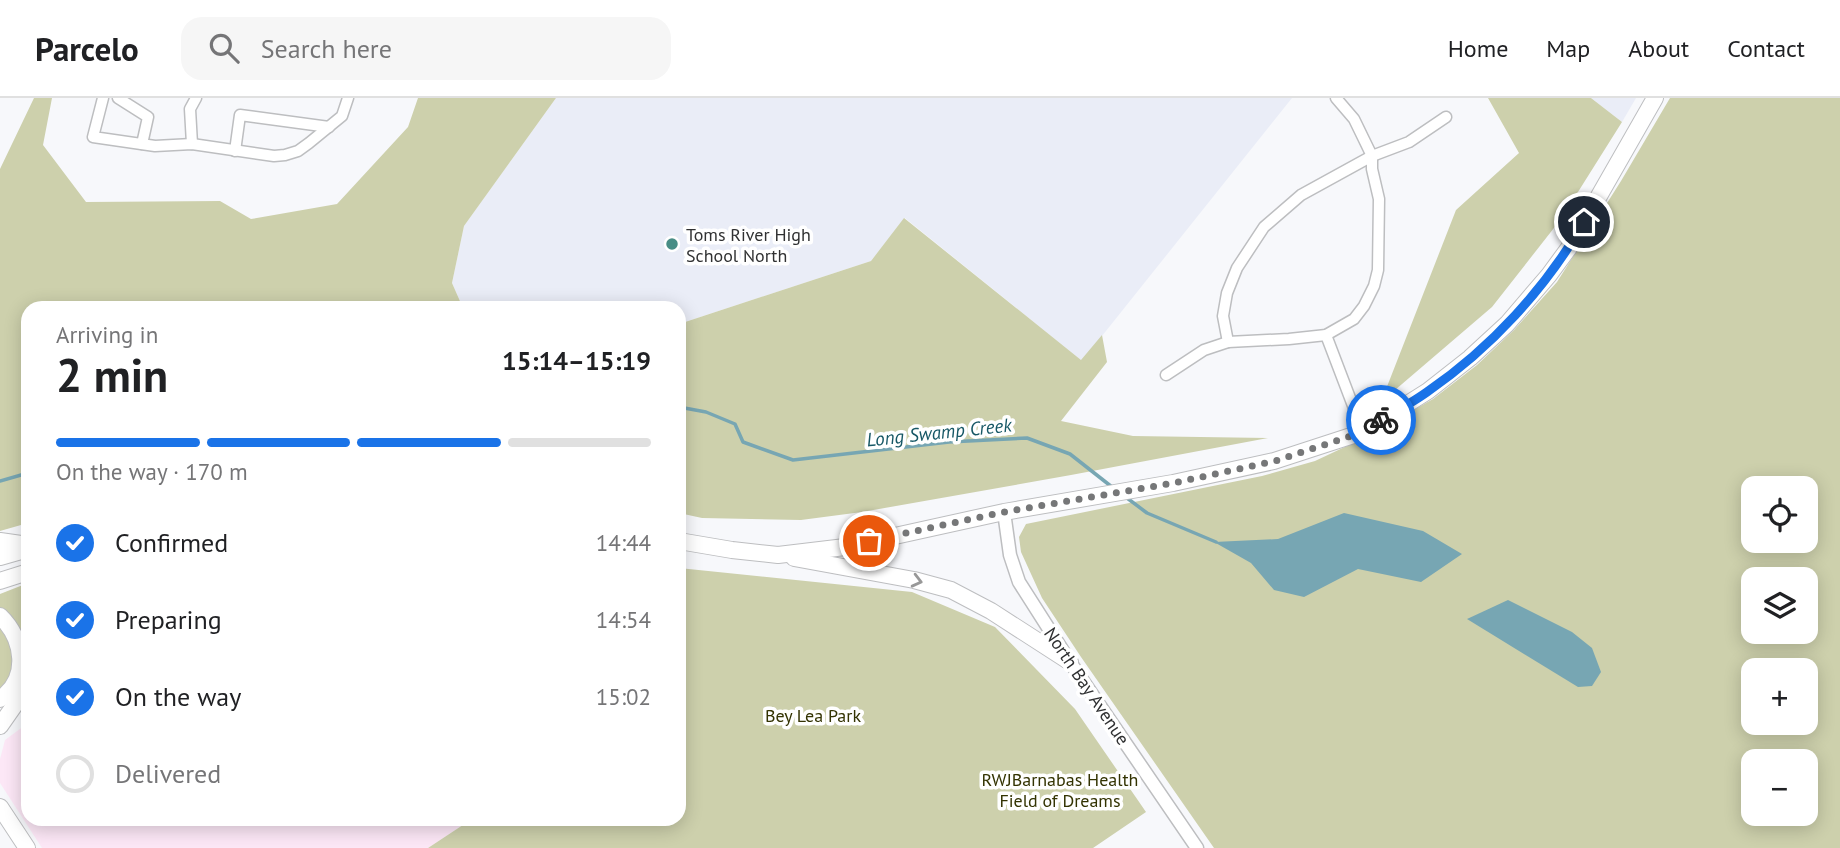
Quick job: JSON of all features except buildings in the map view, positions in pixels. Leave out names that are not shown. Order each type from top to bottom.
[{"type":"main road","points":[[778,555],[845,547],[1004,512],[1174,483],[1275,461],[1363,432],[1428,391],[1507,324],[1571,245],[1655,98]]},
{"type":"main road","points":[[0,541],[21,546]]},
{"type":"main road","points":[[686,542],[778,555],[914,580],[951,590],[991,611],[1070,662]]},
{"type":"main road","points":[[0,557],[21,550]]},
{"type":"main road","points":[[0,581],[21,574]]},
{"type":"main road","points":[[0,617],[12,630],[20,650],[20,670],[14,685],[0,699]]},
{"type":"main road","points":[[0,726],[21,696]]},
{"type":"main road","points":[[0,807],[27,848]]},
{"type":"street","points":[[103,98],[93,137],[155,146],[192,144],[274,156],[298,151],[329,127],[342,116],[348,98]]},
{"type":"street","points":[[118,98],[148,117],[142,144]]},
{"type":"street","points":[[192,144],[190,109],[196,98]]},
{"type":"street","points":[[1166,375],[1205,350],[1228,342],[1326,335],[1354,319],[1364,306],[1374,286],[1378,259],[1379,199],[1372,156],[1353,119],[1336,98]]},
{"type":"street","points":[[235,151],[240,115],[329,127]]},
{"type":"street","points":[[1228,342],[1223,316],[1227,293],[1237,268],[1264,228],[1301,195],[1372,156],[1409,142],[1446,117]]},
{"type":"street","points":[[1326,335],[1363,432]]},
{"type":"street","name":"North Bay Avenue","points":[[1004,512],[1010,555],[1019,582],[1070,662],[1197,848]]},
{"type":"shaded area","name":"Toms River High School North","points":[[556,98],[1292,98],[1082,361],[905,218],[871,261],[686,322],[686,301],[460,301],[452,283],[464,226]]},
{"type":"shaded area","points":[[1591,98],[1636,98],[1622,122]]},
{"type":"shaded area","points":[[21,728],[21,816],[0,783],[0,759],[5,740]]},
{"type":"shaded area","points":[[28,826],[461,826],[428,848],[42,848]]},
{"type":"green space","points":[[34,98],[52,98],[43,145],[86,202],[220,201],[251,219],[337,204],[408,127],[418,98],[556,98],[464,226],[452,283],[460,301],[21,301],[21,525],[0,531],[0,169]]},
{"type":"green space","points":[[1488,98],[1591,98],[1622,122],[1561,219],[1492,307],[1381,402],[1456,210],[1519,153]]},
{"type":"green space","points":[[1670,98],[1840,98],[1840,848],[1214,848],[1042,598],[1021,552],[1019,537],[1026,524],[1262,476],[1315,461],[1366,437],[1433,399],[1477,365],[1514,330],[1557,282]]},
{"type":"green space","points":[[904,218],[1081,360],[1102,335],[1107,362],[1061,421],[1133,436],[1268,438],[862,512],[801,520],[702,518],[686,515],[686,322],[871,261]]},
{"type":"green space","name":"Bey Lea Park","points":[[686,569],[912,592],[995,627],[1075,709],[1146,812],[1093,848],[428,848],[461,826],[686,826]]},
{"type":"green space","points":[[21,586],[21,633],[0,608],[0,594]]},
{"type":"green space","points":[[0,624],[11,642],[14,664],[11,678],[0,691]]},
{"type":"water","points":[[1344,513],[1423,531],[1462,554],[1421,582],[1358,569],[1304,597],[1274,590],[1251,563],[1214,542],[1278,539]]},
{"type":"water","points":[[1508,600],[1572,632],[1592,648],[1601,672],[1592,686],[1578,687],[1467,619]]},
{"type":"waterway","name":"Long Swamp Creek","points":[[686,408],[706,412],[735,424],[743,442],[793,460],[949,442],[1027,438],[1070,454],[1112,487]]},
{"type":"waterway","name":"Long Swamp Creek","points":[[0,481],[21,475]]},
{"type":"waterway","name":"Long Swamp Creek","points":[[1127,498],[1147,513],[1216,542]]},
{"type":"way so far","points":[[869,541],[1004,512],[1174,483],[1275,461],[1363,432],[1381,420]]},
{"type":"place","name":"Toms River High School North","points":[[672,244]]},
{"type":"route","points":[[1381,420],[1428,391],[1507,324],[1549,275],[1584,222]]},
{"type":"park label","name":"RWJBarnabas Health Field of Dreams","points":[[1060,789]]}]
